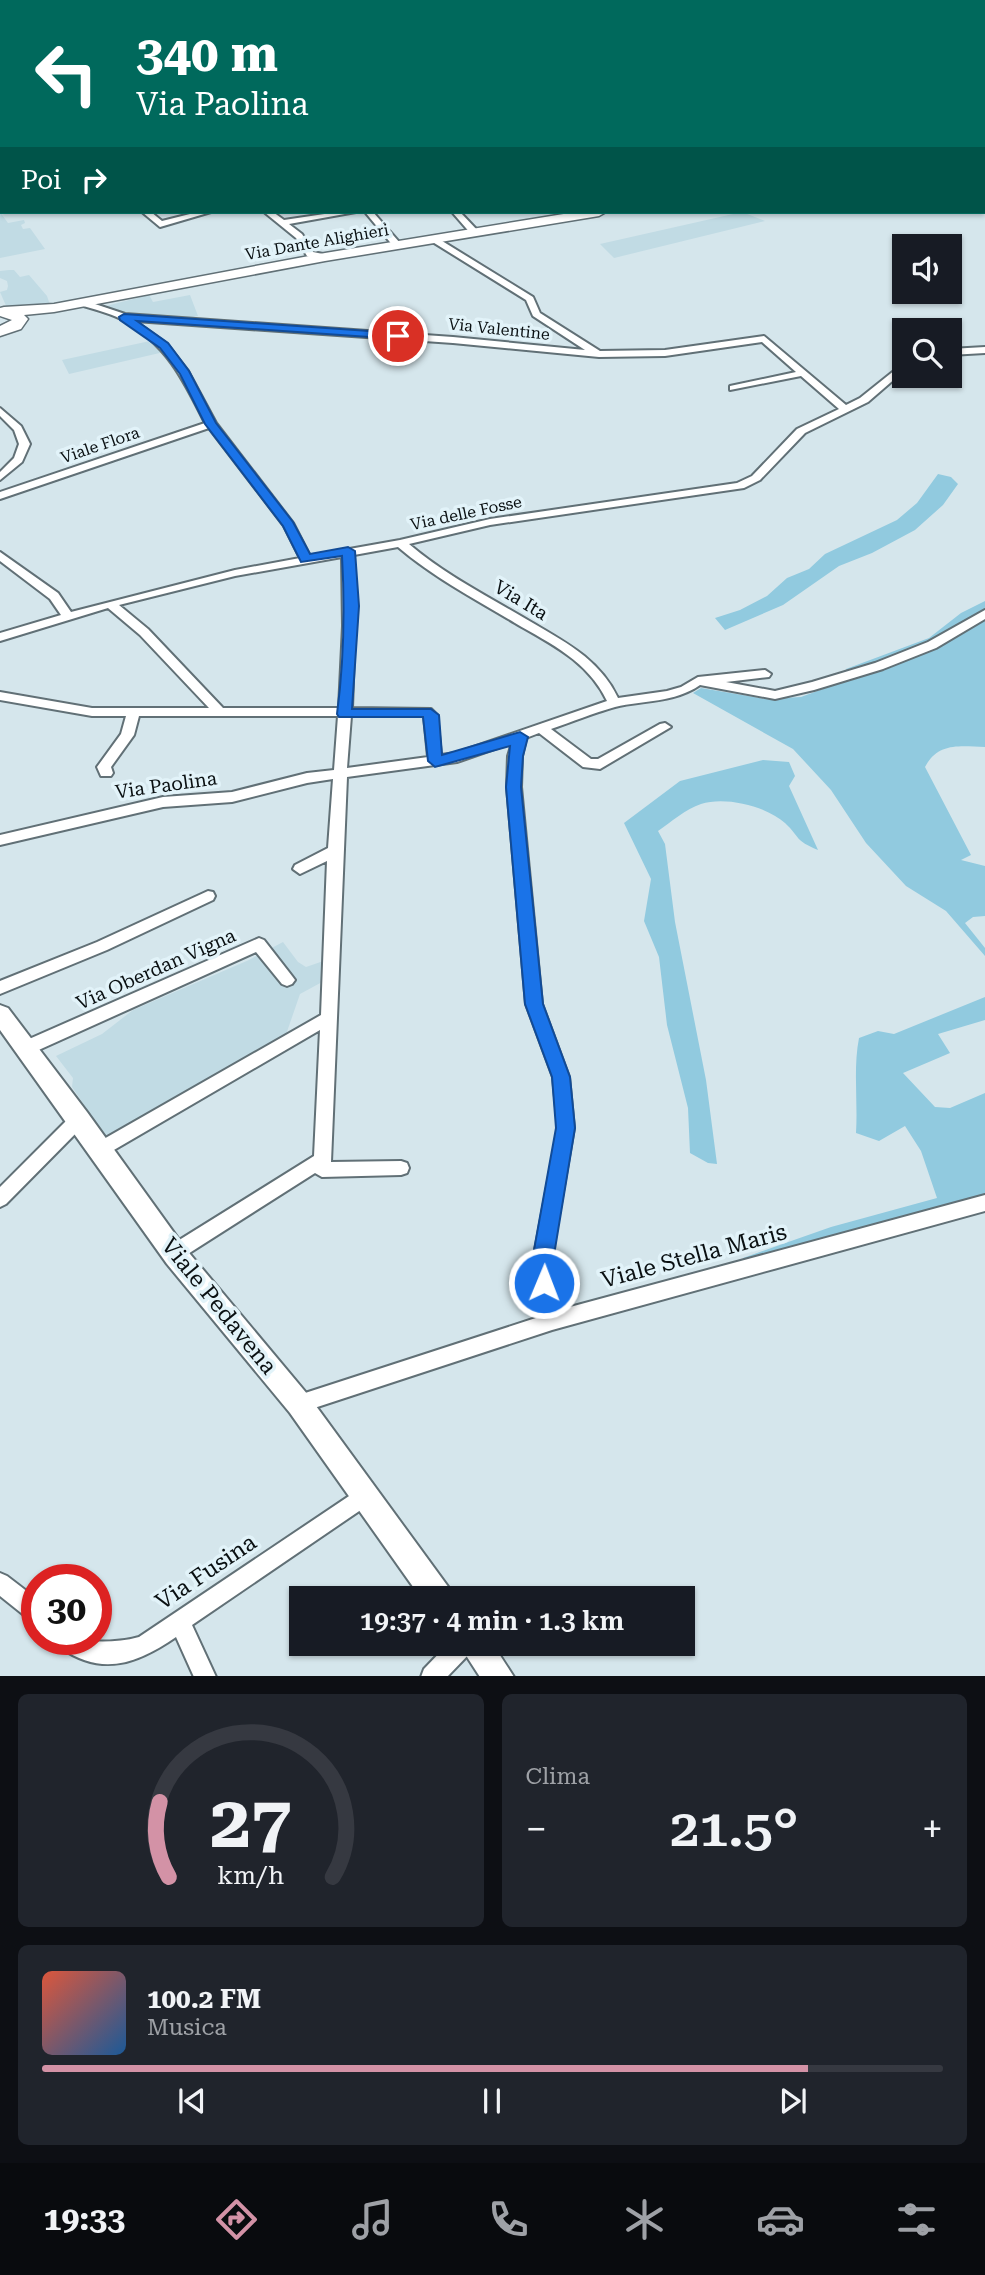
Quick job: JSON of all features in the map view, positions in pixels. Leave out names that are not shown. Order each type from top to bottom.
[{"type":"main road","name":"Via Dante Alighieri","points":[[2,312],[44,310],[326,257],[587,214]]},
{"type":"main road","name":"Via Dante Alighieri","points":[[5,330],[43,314],[83,303]]},
{"type":"main road","points":[[2,312],[15,314],[20,319],[5,330]]},
{"type":"main road","name":"Viale Pedavena","points":[[0,1014],[101,1149],[173,1253],[299,1405],[430,1586]]},
{"type":"main road","points":[[483,1656],[499,1676]]},
{"type":"street","points":[[148,214],[160,224],[199,214]]},
{"type":"street","points":[[271,214],[299,236],[308,251],[326,257]]},
{"type":"street","points":[[283,223],[339,214]]},
{"type":"street","points":[[371,214],[397,245]]},
{"type":"street","points":[[459,214],[475,233]]},
{"type":"street","points":[[434,239],[530,299],[536,314],[599,354]]},
{"type":"street","points":[[290,264],[304,260],[308,251]]},
{"type":"street","points":[[83,303],[124,317],[164,346],[186,373],[211,424],[289,525],[306,559]]},
{"type":"street","name":"Via Valentine","points":[[124,317],[453,340],[599,354],[665,353],[764,338],[845,409]]},
{"type":"street","points":[[962,352],[985,351]]},
{"type":"street","points":[[734,388],[804,373]]},
{"type":"street","name":"Via delle Fosse","points":[[0,637],[110,604],[235,573],[400,543],[490,522],[740,486],[756,478],[801,431],[878,390],[892,377]]},
{"type":"street","points":[[0,411],[19,426],[25,440],[24,454],[17,464],[0,477]]},
{"type":"street","name":"Viale Flora","points":[[0,496],[211,424]]},
{"type":"street","name":"Via Ita","points":[[400,543],[430,566],[577,653],[600,677],[613,701]]},
{"type":"street","points":[[348,551],[352,606],[349,678],[339,775],[322,1170],[401,1168]]},
{"type":"street","points":[[0,555],[54,596],[69,617]]},
{"type":"street","points":[[110,604],[144,632],[221,713]]},
{"type":"street","points":[[698,681],[775,695],[814,686],[879,666],[932,645],[985,614]]},
{"type":"street","name":"Via Paolina","points":[[0,840],[151,804],[232,797],[307,778],[435,761],[480,751],[613,701],[668,695],[685,690],[698,681],[765,674]]},
{"type":"street","points":[[0,696],[92,712],[426,712],[431,715],[435,761]]},
{"type":"street","points":[[106,774],[104,767],[127,735],[133,713]]},
{"type":"street","points":[[542,729],[588,764],[600,764],[665,727]]},
{"type":"street","points":[[520,737],[515,756],[514,787],[534,1004],[561,1077],[566,1128],[542,1261],[552,1321]]},
{"type":"street","points":[[300,869],[335,851]]},
{"type":"street","points":[[0,988],[102,947],[208,896]]},
{"type":"street","name":"Via Oberdan Vigna","points":[[26,1048],[259,944],[287,980]]},
{"type":"street","points":[[101,1149],[328,1018]]},
{"type":"street","points":[[0,1199],[79,1119]]},
{"type":"street","points":[[173,1253],[323,1159]]},
{"type":"street","name":"Viale Stella Maris","points":[[299,1405],[552,1321],[985,1203]]},
{"type":"street","name":"Via Fusina","points":[[112,1654],[145,1646],[364,1496]]},
{"type":"street","points":[[0,1583],[21,1600]]},
{"type":"street","points":[[180,1622],[205,1676]]},
{"type":"street","points":[[432,1676],[451,1656]]},
{"type":"shaded area","points":[[0,214],[8,223],[24,220],[25,223],[21,225],[23,229],[30,228],[45,249],[0,258]]},
{"type":"shaded area","points":[[733,214],[747,214],[765,221],[614,258],[600,244]]},
{"type":"shaded area","points":[[14,270],[20,277],[29,275],[47,296],[50,305],[7,308],[0,292],[7,290],[8,286],[7,281],[0,278],[0,271]]},
{"type":"shaded area","points":[[149,295],[153,302],[190,295],[198,316],[172,321],[125,316],[106,306]]},
{"type":"shaded area","points":[[150,341],[164,352],[69,374],[62,360]]},
{"type":"shaded area","points":[[938,474],[951,477],[958,484],[943,505],[915,530],[872,553],[839,566],[783,605],[725,630],[715,618],[740,610],[767,596],[787,578],[809,569],[825,554],[897,520],[917,503]]},
{"type":"shaded area","points":[[985,601],[985,613],[954,631],[845,677],[846,669],[929,638],[961,613]]},
{"type":"shaded area","points":[[985,616],[985,747],[958,746],[943,749],[930,759],[925,767],[971,855],[961,860],[985,866],[985,916],[973,917],[965,923],[985,948],[985,956],[946,911],[906,886],[866,843],[831,790],[793,749],[693,693],[701,688],[766,699],[801,697],[874,670]]},
{"type":"shaded area","points":[[763,760],[789,762],[795,776],[789,786],[818,850],[801,841],[777,817],[756,807],[733,802],[701,804],[684,812],[658,831],[665,844],[675,922],[706,1080],[717,1164],[708,1163],[690,1153],[688,1108],[667,1025],[659,957],[644,921],[651,879],[624,823],[680,781]]},
{"type":"shaded area","points":[[283,942],[298,962],[306,967],[335,957],[335,975],[300,994],[281,1049],[110,1143],[72,1087],[73,1078],[56,1056],[102,1034],[133,1010],[249,960]]},
{"type":"shaded area","points":[[985,997],[985,1020],[938,1034],[950,1053],[903,1073],[935,1107],[950,1108],[985,1093],[985,1203],[741,1272],[743,1258],[831,1227],[937,1198],[921,1151],[905,1126],[879,1141],[856,1133],[856,1061],[859,1038],[878,1031],[894,1034]]},
{"type":"route","points":[[398,336],[124,317],[164,346],[186,373],[211,424],[289,525],[306,559],[348,551],[352,606],[349,678],[344,714],[426,712],[431,715],[435,761],[480,751],[520,737],[515,756],[514,787],[534,1004],[561,1077],[566,1128],[542,1261],[544,1283]]}]
